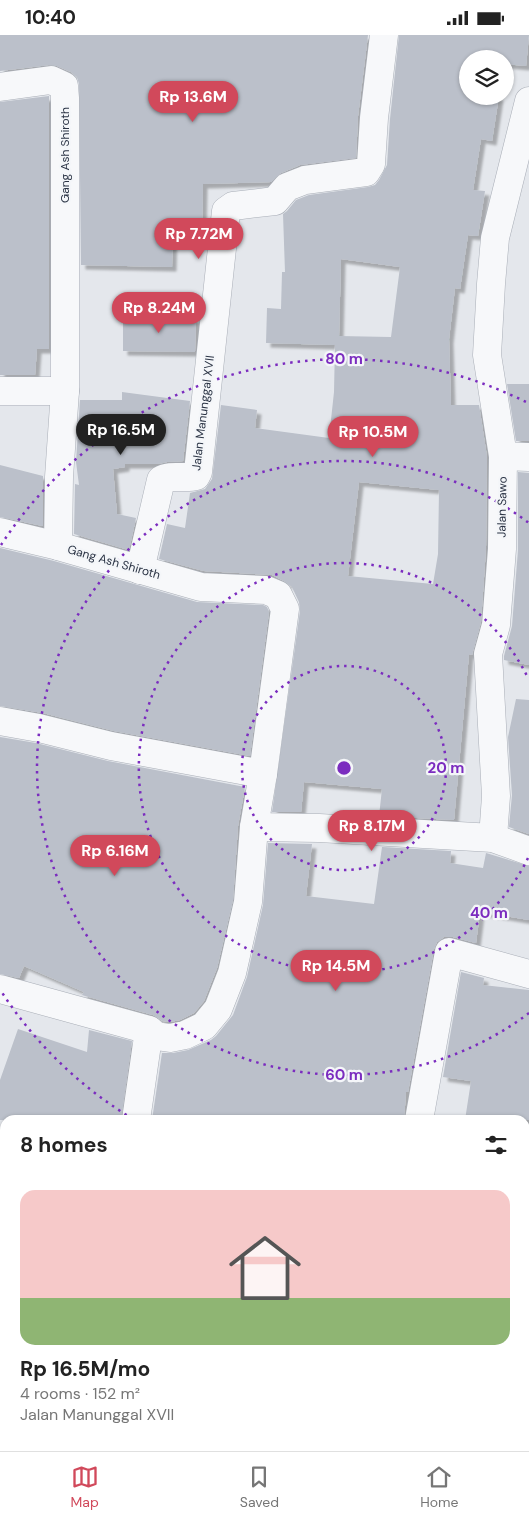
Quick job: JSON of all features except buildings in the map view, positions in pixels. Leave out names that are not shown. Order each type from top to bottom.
[{"type":"street","name":"Jalan Manunggal XVII","points":[[140,570],[161,480],[164,477],[191,478],[196,476],[198,471],[226,211],[232,206],[275,201],[287,187],[305,180],[369,169],[384,35]]},
{"type":"street","name":"Gang Ash Shiroth","points":[[0,87],[51,80],[64,86],[65,391],[59,477],[58,546],[201,587],[266,590],[278,595],[285,609],[254,827],[248,902],[232,973],[218,1009],[204,1026],[185,1035],[170,1038],[156,1036],[149,1030],[0,989]]},
{"type":"street","name":"Jalan Sawo","points":[[493,838],[496,796],[488,654],[496,625],[502,549],[516,456],[487,355],[490,284],[496,238],[520,178],[529,101]]},
{"type":"street","points":[[0,391],[65,391]]},
{"type":"street","points":[[0,532],[58,546]]},
{"type":"street","points":[[0,721],[39,728],[111,746],[263,774]]},
{"type":"street","points":[[254,827],[320,828],[493,838],[529,851]]},
{"type":"street","points":[[420,1115],[449,952],[529,974]]},
{"type":"street","points":[[137,1115],[149,1030]]}]
